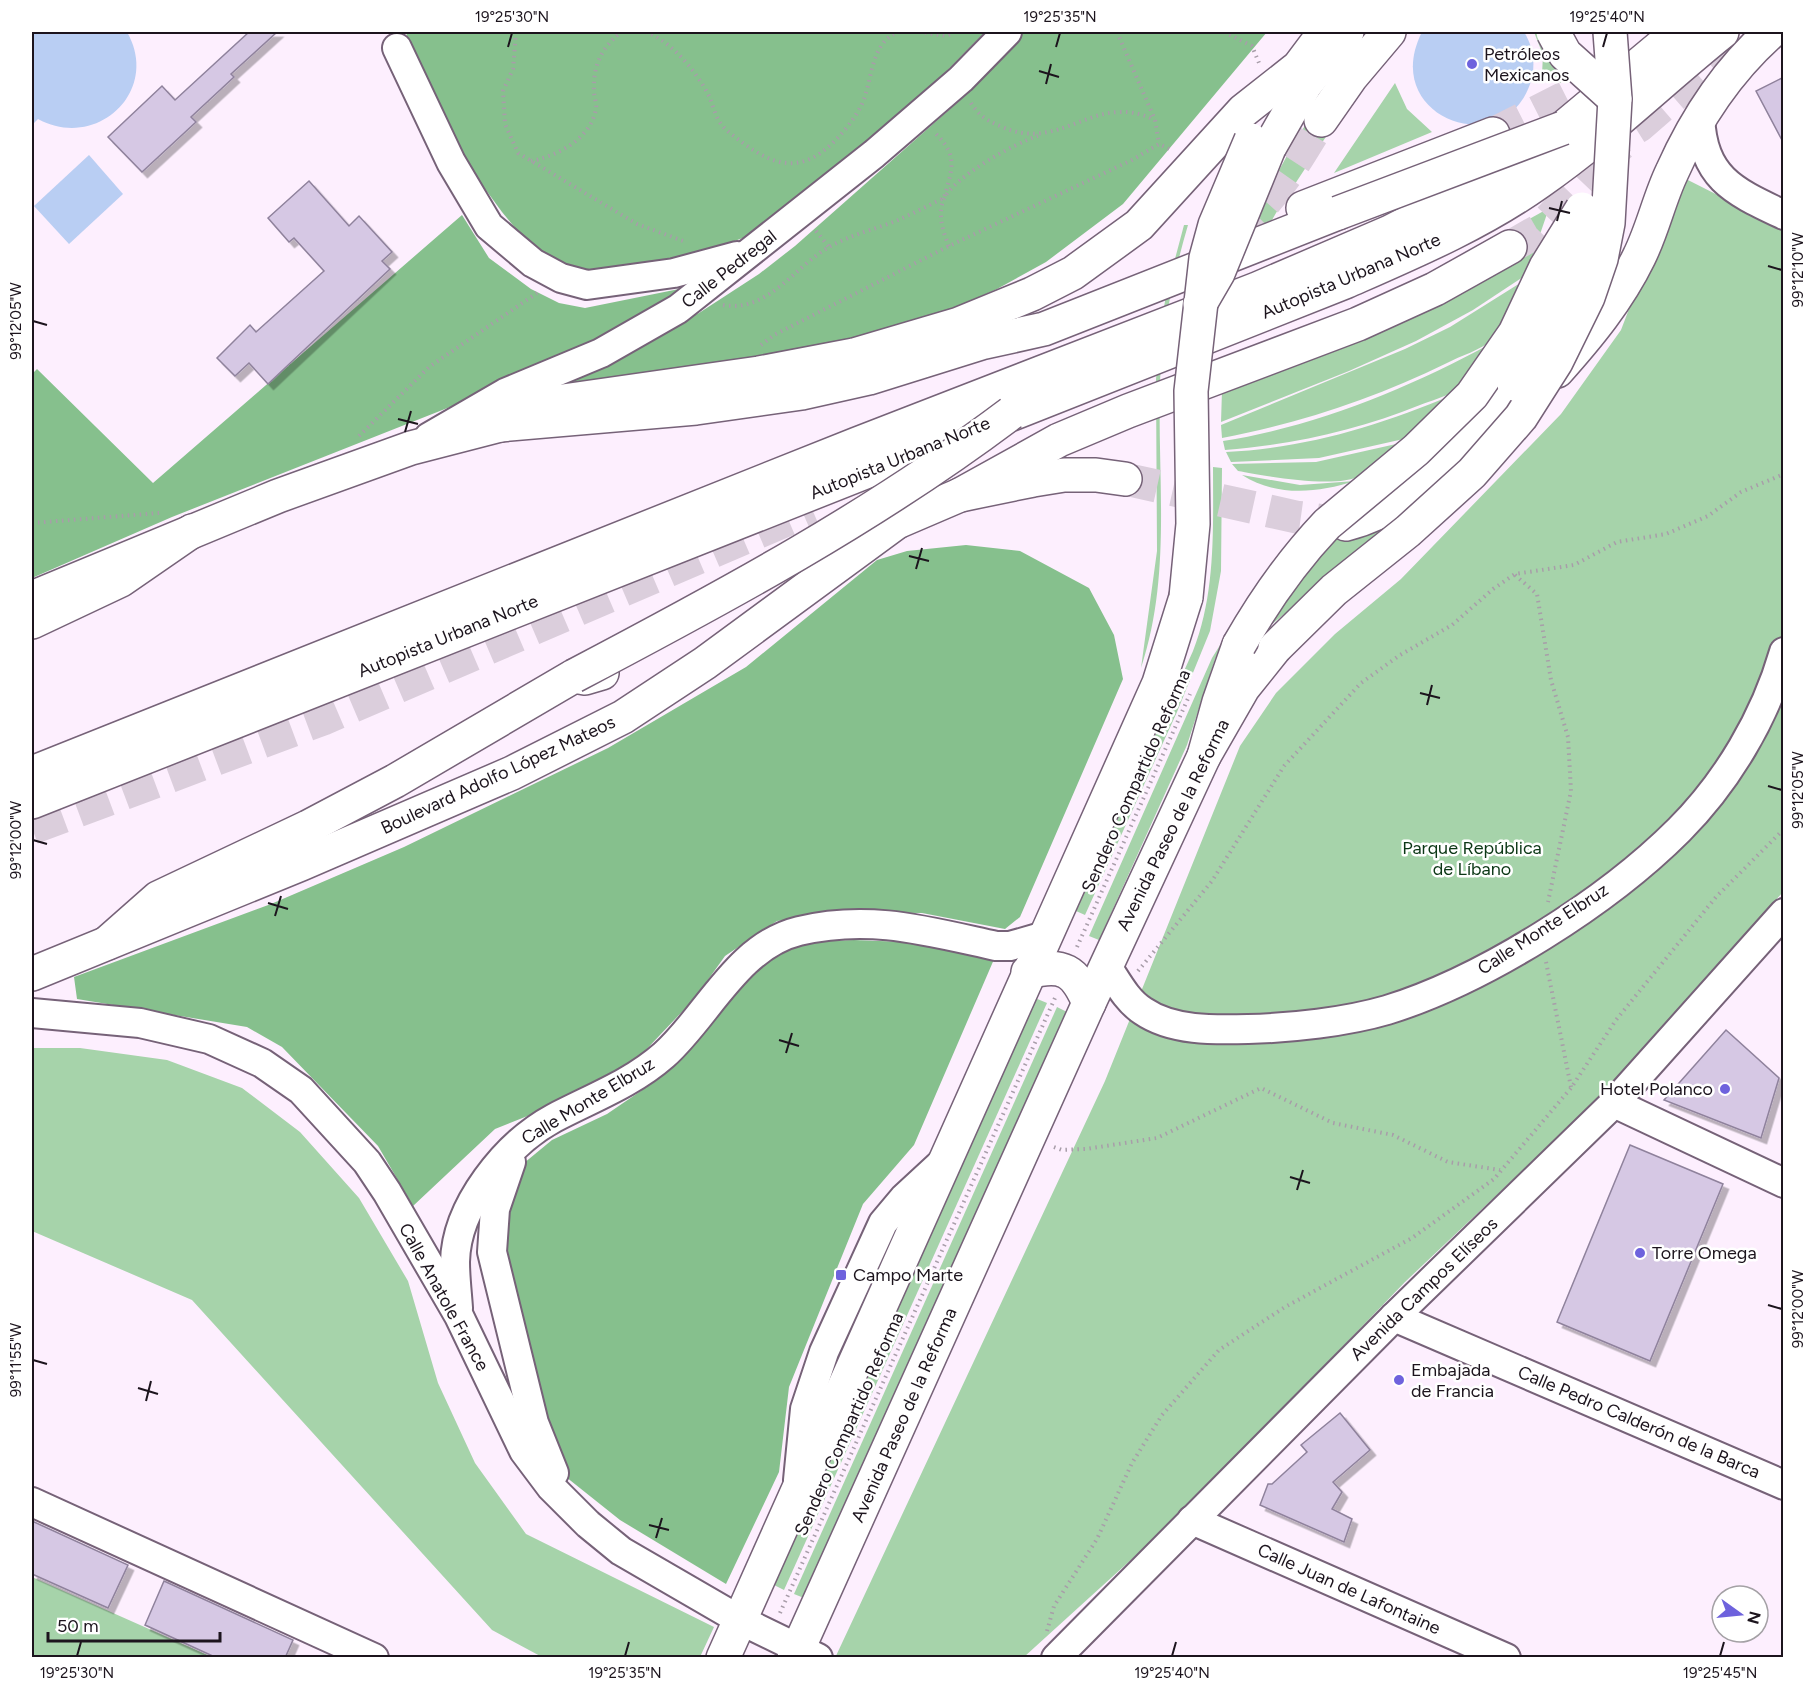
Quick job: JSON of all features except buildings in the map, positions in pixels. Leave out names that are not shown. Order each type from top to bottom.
[{"type":"main road","points":[[1321,120],[1351,77],[1389,32]]},
{"type":"main road","points":[[1553,32],[1565,54],[1615,99]]},
{"type":"main road","name":"Avenida Paseo de la Reforma","points":[[804,1654],[1089,1003],[1114,978],[1204,756],[1243,688],[1275,648],[1334,590],[1408,531],[1472,473],[1510,431],[1527,387],[1571,333],[1601,259],[1608,223],[1610,152],[1615,99],[1610,32]]},
{"type":"main road","name":"Autopista Urbana Norte","points":[[32,773],[846,448],[1257,289],[1389,232],[1480,186],[1563,128],[1678,32]]},
{"type":"main road","name":"Autopista Urbana Norte","points":[[32,802],[1345,282],[1457,230],[1538,183],[1586,146],[1722,32]]},
{"type":"main road","points":[[1346,524],[1368,518],[1412,492],[1604,316],[1623,287],[1651,229],[1671,172],[1700,117],[1740,62],[1771,32]]},
{"type":"main road","points":[[500,425],[542,404],[747,375],[854,355],[923,336],[996,310],[1073,273],[1139,225],[1243,111],[1337,34]]},
{"type":"main road","points":[[1200,304],[1218,273],[1274,138],[1337,34]]},
{"type":"main road","points":[[723,1658],[1159,682],[1179,625],[1191,560],[1191,391],[1206,258],[1215,225],[1251,140],[1295,70]]},
{"type":"main road","points":[[32,598],[179,521],[411,448],[500,425],[631,415],[802,393],[869,378],[981,343],[1044,329],[1338,213],[1563,128]]},
{"type":"main road","points":[[981,343],[1034,315],[1109,282],[1493,134]]},
{"type":"main road","points":[[1204,756],[1219,702],[1239,645],[1272,591],[1310,542],[1445,423],[1494,366],[1515,333],[1546,267],[1582,209],[1610,152]]},
{"type":"main road","points":[[1527,387],[1547,324],[1560,293],[1582,209]]},
{"type":"main road","points":[[960,495],[1059,441],[1128,411],[1358,324],[1435,289],[1510,247]]},
{"type":"main road","points":[[108,943],[158,898],[220,870],[395,781],[573,676],[735,591],[902,491],[1011,413]]},
{"type":"main road","points":[[960,495],[1064,475],[1096,475],[1125,479]]},
{"type":"main road","name":"Boulevard Adolfo López Mateos","points":[[32,974],[301,864],[512,773],[623,717],[705,663],[897,522],[960,495]]},
{"type":"main road","points":[[32,622],[121,580],[179,521]]},
{"type":"main road","points":[[573,676],[594,676],[616,668],[689,630],[862,532],[885,523],[897,522]]},
{"type":"main road","points":[[689,630],[735,591]]},
{"type":"main road","points":[[1028,972],[1049,967],[1067,971],[1081,983],[1089,1003]]},
{"type":"street","name":"Calle Pedregal","points":[[411,448],[505,393],[601,353],[678,309],[706,288],[741,255],[918,117],[961,79],[1007,32]]},
{"type":"street","points":[[397,48],[452,162],[489,226],[533,262],[561,278],[587,285],[625,282],[674,273],[741,255]]},
{"type":"street","points":[[1700,117],[1705,153],[1721,179],[1742,195],[1784,215]]},
{"type":"street","name":"Calle Monte Elbruz","points":[[1114,978],[1143,1012],[1159,1020],[1178,1025],[1228,1030],[1299,1025],[1385,1011],[1425,997],[1482,970],[1540,936],[1645,860],[1678,831],[1723,777],[1753,728],[1784,652]]},
{"type":"street","name":"Avenida Campos Elíseos","points":[[1051,1647],[1192,1520],[1614,1103],[1784,913]]},
{"type":"street","name":"Calle Monte Elbruz","points":[[459,1316],[455,1261],[468,1213],[488,1176],[525,1137],[554,1118],[612,1090],[645,1070],[683,1035],[748,959],[797,931],[854,924],[910,926],[996,946],[1010,946],[1046,936]]},
{"type":"street","name":"Calle Anatole France","points":[[32,1013],[140,1023],[209,1039],[281,1075],[301,1090],[332,1121],[367,1162],[459,1316],[524,1451],[550,1487],[588,1524],[621,1551],[804,1654]]},
{"type":"street","points":[[1614,1103],[1784,1183]]},
{"type":"street","points":[[525,1137],[500,1186],[492,1222],[492,1252],[534,1424],[568,1504]]},
{"type":"street","name":"Calle Pedro Calderón de la Barca","points":[[1395,1317],[1784,1485]]},
{"type":"street","points":[[32,1502],[374,1658]]},
{"type":"street","name":"Calle Juan de Lafontaine","points":[[1192,1520],[1506,1658]]},
{"type":"path","points":[[516,32],[513,69],[503,91],[506,124],[518,153],[637,224],[669,238],[741,255]]},
{"type":"path","points":[[531,161],[544,159],[567,149],[588,127],[597,108],[594,70],[605,45],[621,32]]},
{"type":"path","points":[[646,32],[670,44],[684,60],[708,94],[722,125],[756,152],[775,162],[792,164],[805,162],[820,154],[847,125],[861,106],[880,48],[892,34],[899,32]]},
{"type":"path","points":[[919,32],[946,36],[954,32]]},
{"type":"path","points":[[747,375],[764,341],[949,246],[1132,160],[1159,144],[1155,120],[1117,32]]},
{"type":"path","points":[[1224,32],[1252,46]]},
{"type":"path","points":[[961,79],[975,109],[986,120],[1007,130],[1041,135]]},
{"type":"path","points":[[706,288],[722,305],[743,307],[778,288],[830,246],[898,220],[944,198],[984,163],[1010,147],[1112,111],[1141,114],[1155,120]]},
{"type":"path","points":[[918,117],[950,152],[953,165],[941,209],[943,230],[949,246]]},
{"type":"path","points":[[356,439],[429,367],[561,278]]},
{"type":"path","points":[[1114,978],[1212,881],[1284,766],[1361,683],[1400,655],[1452,625],[1493,589],[1515,574],[1574,565],[1617,542],[1666,534],[1708,516],[1741,492],[1784,474]]},
{"type":"path","points":[[32,523],[179,521]]},
{"type":"path","points":[[1515,574],[1537,594],[1551,680],[1568,737],[1571,791],[1540,936],[1571,1088]]},
{"type":"path","name":"Sendero Compartido Reforma","points":[[1076,950],[1194,685]]},
{"type":"path","points":[[1051,1647],[1054,1606],[1096,1539],[1132,1463],[1162,1414],[1219,1350],[1285,1307],[1412,1238],[1494,1179],[1571,1088],[1616,1020],[1702,915],[1784,829]]},
{"type":"path","name":"Sendero Compartido Reforma","points":[[780,1612],[1052,1005]]},
{"type":"path","points":[[1028,1138],[1062,1150],[1157,1138],[1261,1088],[1333,1123],[1393,1135],[1448,1162],[1501,1170]]},
{"type":"path","points":[[778,1596],[793,1603]]},
{"type":"green space","points":[[406,32],[985,32],[932,86],[764,230],[700,254],[600,274],[566,267],[530,246],[502,212],[455,148],[416,74]]},
{"type":"green space","points":[[1022,32],[1267,32],[1123,204],[1046,262],[997,289],[949,310],[826,346],[561,388],[559,381],[654,337],[699,313],[759,274],[795,246],[967,94]]},
{"type":"green space","points":[[1534,32],[1537,32],[1552,57],[1561,83],[1542,74],[1543,55]]},
{"type":"green space","points":[[1395,83],[1407,109],[1432,132],[1334,173]]},
{"type":"green space","points":[[1311,116],[1331,129],[1276,213],[1246,266],[1250,245],[1263,206],[1289,151]]},
{"type":"green space","name":"Parque República de Líbano","points":[[1680,176],[1783,228],[1783,892],[1602,1095],[1405,1282],[1177,1518],[1024,1657],[835,1658],[1105,1081],[1240,746],[1276,693],[1335,634],[1401,579],[1561,414],[1621,330]]},
{"type":"green space","points":[[1549,208],[1526,275],[1473,310],[1416,341],[1349,371],[1221,422],[1222,390]]},
{"type":"green space","points":[[462,215],[489,258],[531,289],[559,303],[585,308],[689,287],[609,339],[498,388],[172,517],[32,578],[32,374],[37,369],[153,483]]},
{"type":"green space","points":[[1184,225],[1188,225],[1169,303],[1161,362],[1160,562],[1151,633],[1141,668],[1157,551],[1156,380],[1159,338],[1167,289]]},
{"type":"green space","points":[[1525,280],[1501,327],[1492,340],[1482,347],[1420,376],[1338,408],[1281,425],[1222,438],[1221,425],[1405,349],[1450,327]]},
{"type":"green space","points":[[1490,344],[1469,375],[1454,391],[1442,397],[1349,429],[1300,440],[1225,450],[1223,441],[1293,426],[1361,404],[1394,391]]},
{"type":"green space","points":[[1452,395],[1408,438],[1319,458],[1231,462],[1226,452],[1285,446],[1342,434],[1370,426]]},
{"type":"green space","points":[[1405,442],[1366,473],[1349,480],[1318,481],[1282,478],[1238,471],[1232,464],[1316,462]]},
{"type":"green space","points":[[1213,467],[1222,468],[1221,571],[1210,631],[1177,712],[1085,915],[1076,911],[1193,651],[1200,629],[1206,606],[1212,560]]},
{"type":"green space","points":[[1242,475],[1300,485],[1355,481],[1326,488],[1297,491],[1269,487]]},
{"type":"green space","points":[[1398,521],[1255,638],[1330,537]]},
{"type":"green space","points":[[966,545],[1020,551],[1089,588],[1114,635],[1123,679],[1020,917],[1005,929],[922,913],[837,912],[777,921],[725,956],[695,998],[642,1054],[593,1090],[495,1129],[413,1206],[378,1146],[282,1047],[247,1027],[77,999],[74,977],[271,904],[404,847],[608,748],[746,667],[877,560],[907,551]]},
{"type":"green space","points":[[1263,576],[1215,659],[1187,745],[1099,940],[1089,936],[1212,658]]},
{"type":"green space","points":[[854,940],[905,942],[958,953],[995,957],[914,1145],[863,1204],[789,1387],[779,1472],[726,1584],[620,1520],[561,1473],[498,1219],[518,1168],[552,1140],[607,1114],[657,1080],[705,1030],[746,973],[798,942]]},
{"type":"green space","points":[[1035,998],[1047,1003],[784,1590],[774,1585]]},
{"type":"green space","points":[[1057,1007],[1067,1012],[804,1598],[794,1594]]},
{"type":"green space","points":[[32,1048],[80,1048],[167,1060],[242,1088],[300,1132],[359,1198],[408,1281],[438,1383],[475,1463],[526,1534],[714,1627],[700,1657],[542,1657],[492,1630],[192,1300],[32,1231]]},
{"type":"green space","points":[[32,1577],[212,1657],[32,1657]]},
{"type":"water","points":[[32,32],[127,32],[135,54],[136,75],[129,94],[117,110],[101,121],[82,127],[60,127],[38,119],[32,125]]},
{"type":"water","points":[[1422,32],[1524,32],[1531,49],[1533,68],[1531,81],[1517,106],[1497,120],[1474,125],[1451,120],[1431,107],[1417,88],[1413,62]]},
{"type":"water","points":[[89,155],[123,194],[69,244],[34,206]]},
{"type":"tunnel","points":[[1594,154],[1639,126],[1747,32]]},
{"type":"tunnel","points":[[1493,134],[1596,82]]},
{"type":"tunnel","points":[[1229,234],[1270,196],[1291,168],[1321,120]]},
{"type":"tunnel","points":[[1510,247],[1538,231],[1620,145]]},
{"type":"tunnel","points":[[1125,479],[1296,517],[1346,524]]},
{"type":"tunnel","points":[[32,828],[323,719],[812,509]]},
{"type":"place","name":"Petróleos Mexicanos","points":[[1472,64]]},
{"type":"place","name":"Hotel Polanco","points":[[1725,1089]]},
{"type":"place","name":"Torre Omega","points":[[1640,1253]]},
{"type":"place","name":"Campo Marte","points":[[841,1275]]},
{"type":"place","name":"Embajada de Francia","points":[[1399,1380]]}]
